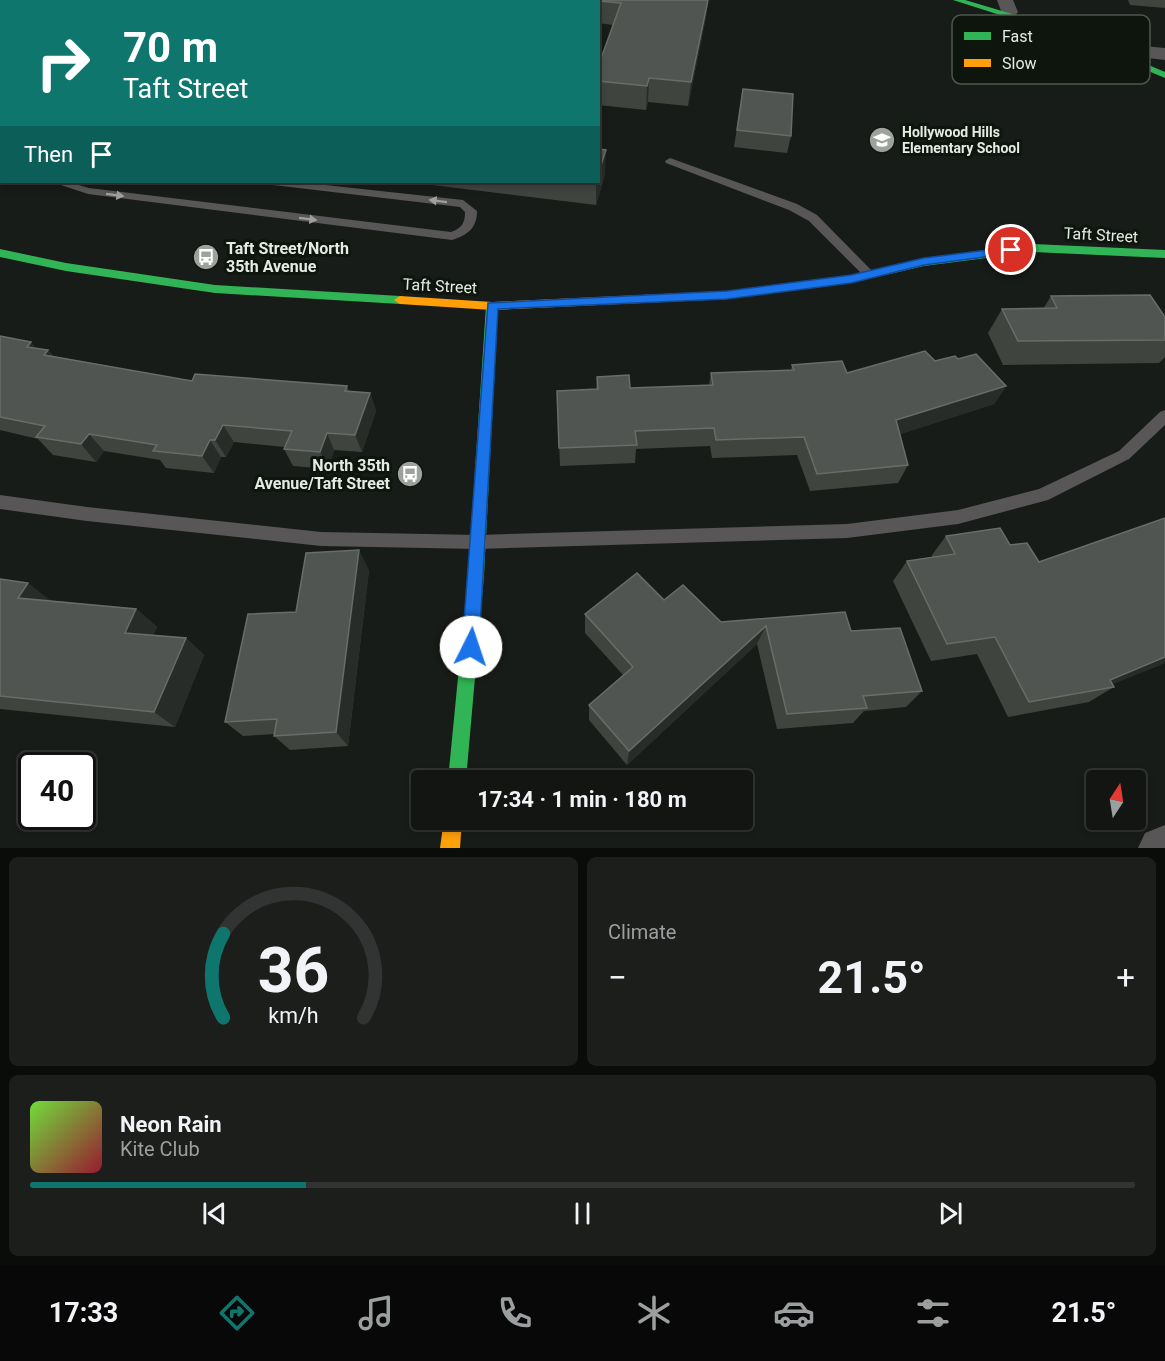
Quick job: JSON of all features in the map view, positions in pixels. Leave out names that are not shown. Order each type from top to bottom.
[{"type":"street","points":[[957,0],[1007,6],[1029,15]]},
{"type":"street","points":[[1150,53],[1165,54]]},
{"type":"street","points":[[1150,68],[1165,75]]},
{"type":"street","name":"Taft Street","points":[[0,253],[66,267],[215,289],[492,306],[727,295],[870,275],[924,262],[1033,248],[1165,254]]},
{"type":"street","points":[[459,770],[478,542],[492,306]]},
{"type":"street","points":[[450,848],[452,830]]},
{"type":"street","points":[[1160,848],[1165,847]]},
{"type":"lane","points":[[670,161],[793,207],[813,218],[870,275]]},
{"type":"lane","points":[[61,183],[88,191],[452,236],[463,232],[471,222],[471,211],[463,204],[282,183]]},
{"type":"lane","points":[[0,502],[87,514],[321,539],[478,542],[847,531],[958,517],[1042,495],[1124,455],[1165,416]]},
{"type":"building","points":[[600,0],[708,0],[691,82],[649,78],[647,86],[600,81],[600,61],[621,3]]},
{"type":"building","points":[[743,89],[793,94],[791,136],[737,130]]},
{"type":"building","points":[[600,149],[606,150],[600,168]]},
{"type":"building","points":[[1150,295],[1165,317],[1165,340],[1018,341],[1002,309],[1057,308],[1051,296]]},
{"type":"building","points":[[0,336],[31,342],[27,347],[48,350],[44,355],[192,381],[195,374],[347,386],[345,391],[370,393],[355,435],[327,433],[320,452],[284,449],[292,431],[223,425],[215,440],[210,440],[202,456],[153,451],[157,445],[89,434],[81,444],[36,437],[45,426],[0,417]]},
{"type":"building","points":[[925,351],[935,361],[955,356],[958,359],[976,354],[1006,386],[896,420],[908,465],[817,474],[804,437],[716,440],[714,428],[635,431],[637,445],[559,448],[557,391],[598,389],[597,377],[629,375],[630,388],[713,385],[711,373],[794,370],[792,365],[842,361],[847,373]]},
{"type":"building","points":[[1165,518],[1165,657],[1110,680],[1114,687],[1029,702],[995,637],[947,644],[907,561],[955,554],[946,536],[1000,528],[1010,545],[1027,543],[1039,562]]},
{"type":"building","points":[[359,550],[336,732],[274,736],[277,719],[225,722],[248,614],[296,612],[306,553]]},
{"type":"building","points":[[637,573],[664,600],[683,585],[721,622],[845,612],[851,631],[900,628],[922,691],[863,696],[867,708],[787,714],[766,626],[629,751],[589,705],[633,667],[585,614]]},
{"type":"building","points":[[0,579],[28,583],[18,598],[136,609],[125,633],[186,638],[154,712],[0,696]]},
{"type":"traffic: fast","points":[[957,0],[1007,15]]},
{"type":"traffic: fast","points":[[1150,69],[1165,75]]},
{"type":"traffic: fast","points":[[788,287],[851,279],[924,262],[1033,248],[1165,254]]},
{"type":"traffic: fast","points":[[0,253],[66,267],[215,289],[400,300]]},
{"type":"traffic: fast","points":[[458,770],[476,575],[492,306]]},
{"type":"traffic: slow","points":[[400,300],[492,306],[727,295],[788,287]]},
{"type":"traffic: slow","points":[[450,848],[452,830]]},
{"type":"place","name":"Hollywood Hills Elementary School","points":[[882,140]]},
{"type":"place","name":"Taft Street/North 35th Avenue","points":[[206,257]]},
{"type":"place","name":"North 35th Avenue/Taft Street","points":[[410,474]]},
{"type":"route","points":[[471,647],[492,306],[620,302],[727,295],[851,279],[924,262],[1011,250]]}]
